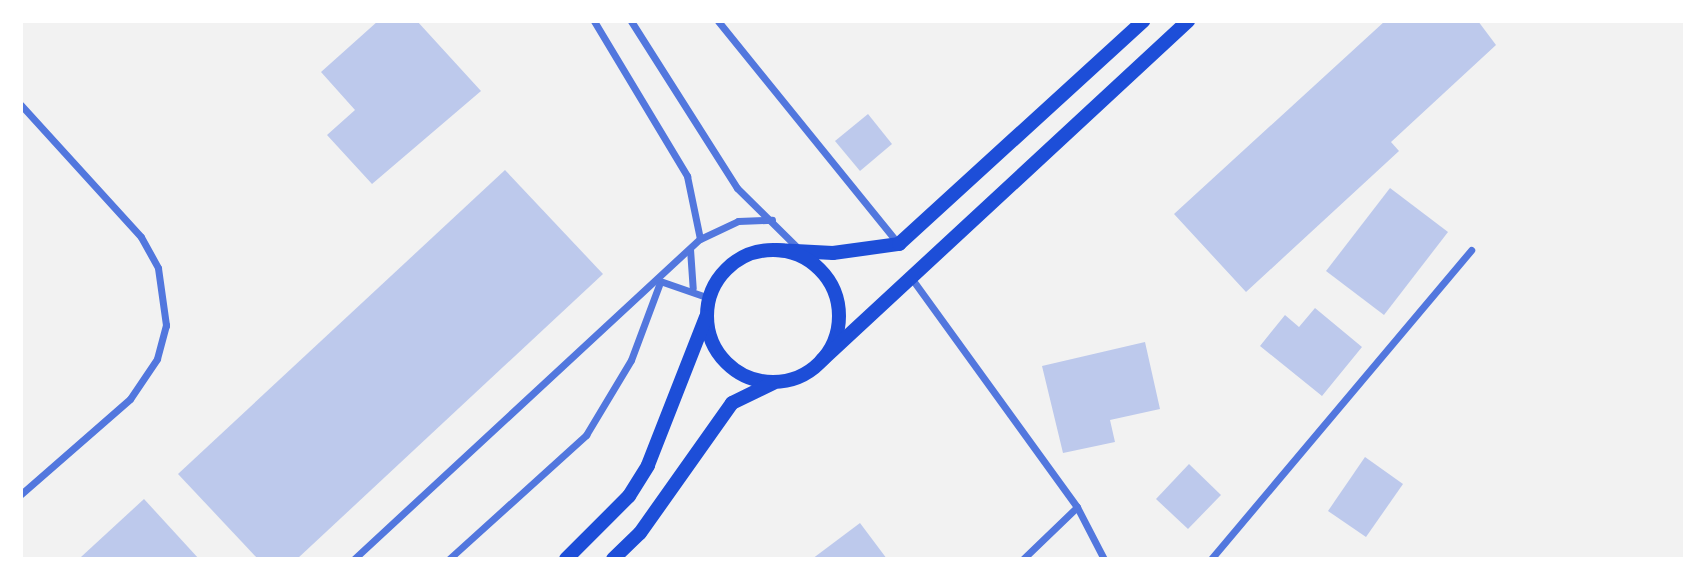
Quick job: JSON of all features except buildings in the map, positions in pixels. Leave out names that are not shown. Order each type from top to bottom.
[{"type":"main road","points":[[566,559],[629,496],[648,465],[707,316],[709,298],[728,268],[776,250],[807,257],[899,244],[1143,21]]},
{"type":"main road","points":[[613,559],[640,533],[732,403],[775,382],[793,379],[822,360],[1188,21]]},
{"type":"main road","points":[[807,257],[830,283],[839,309],[838,327],[822,360]]},
{"type":"main road","points":[[707,316],[727,363],[775,382]]},
{"type":"street","points":[[594,21],[687,176],[700,239]]},
{"type":"street","points":[[631,21],[737,188],[807,257]]},
{"type":"street","points":[[718,21],[899,244]]},
{"type":"street","points":[[21,105],[141,237],[158,268],[166,325],[156,359],[130,399],[21,494]]},
{"type":"street","points":[[354,559],[660,281],[700,239],[738,221],[772,220]]},
{"type":"street","points":[[690,249],[693,288]]},
{"type":"street","points":[[1210,559],[1471,250]]},
{"type":"street","points":[[912,279],[1077,507],[1104,559]]},
{"type":"street","points":[[660,281],[693,288],[709,298]]},
{"type":"street","points":[[449,559],[586,436],[631,360],[660,281]]},
{"type":"street","points":[[1023,559],[1077,507]]}]
